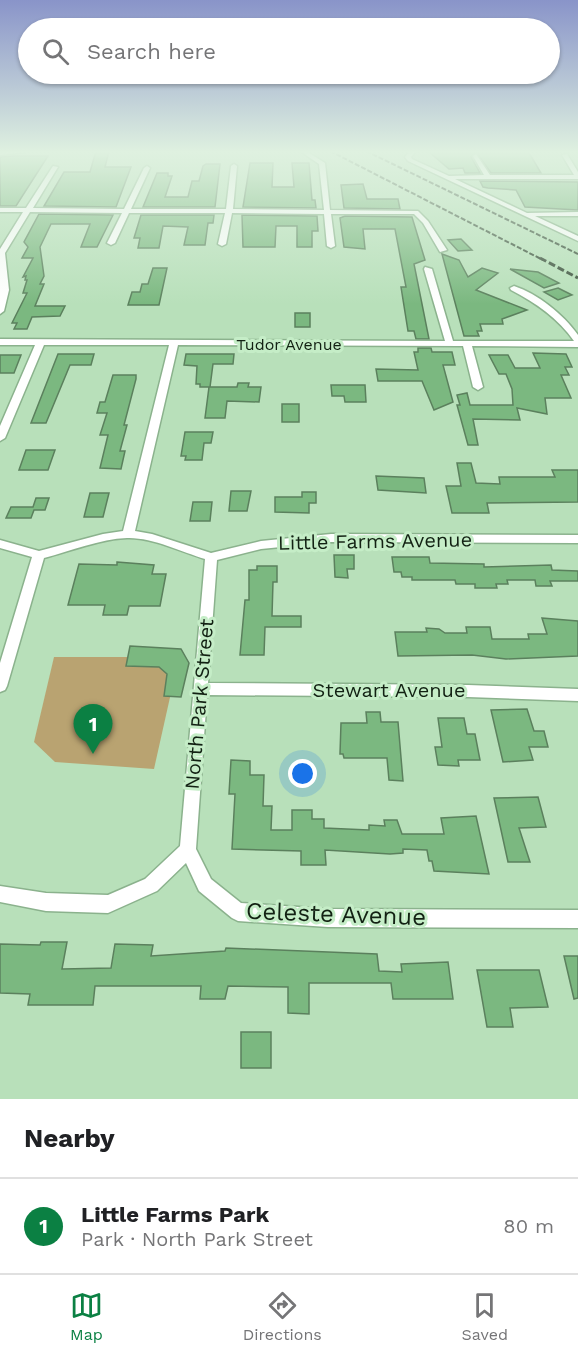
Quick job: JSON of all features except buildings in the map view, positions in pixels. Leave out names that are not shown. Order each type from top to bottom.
[{"type":"street","points":[[0,311],[5,302],[6,289],[1,253],[32,202]]},
{"type":"street","points":[[111,243],[129,202]]},
{"type":"street","points":[[222,244],[230,202]]},
{"type":"street","points":[[326,202],[331,246]]},
{"type":"street","points":[[501,202],[578,239]]},
{"type":"street","points":[[0,210],[416,212],[426,222],[443,250]]},
{"type":"street","points":[[526,214],[578,214]]},
{"type":"street","points":[[428,269],[450,344]]},
{"type":"street","points":[[514,288],[551,310],[566,323],[578,342]]},
{"type":"street","name":"Tudor Avenue","points":[[0,342],[467,345],[578,342]]},
{"type":"street","points":[[0,438],[40,343]]},
{"type":"street","points":[[128,534],[174,343]]},
{"type":"street","points":[[467,345],[478,387]]},
{"type":"street","points":[[0,544],[39,555],[103,538],[128,534],[148,537],[211,557]]},
{"type":"street","name":"Little Farms Avenue","points":[[211,557],[261,545],[331,538],[578,539]]},
{"type":"street","points":[[0,686],[39,555]]},
{"type":"street","name":"North Park Street","points":[[188,850],[211,557]]},
{"type":"street","name":"Stewart Avenue","points":[[200,689],[468,691],[578,695]]},
{"type":"street","points":[[0,894],[46,902],[108,904],[152,885],[188,850]]},
{"type":"street","name":"Celeste Avenue","points":[[188,850],[205,885],[238,912],[328,918],[578,919]]},
{"type":"shaded area","points":[[54,657],[169,657],[177,666],[154,769],[55,762],[34,742]]},
{"type":"railway","points":[[430,202],[543,260]]},
{"type":"railway","points":[[472,202],[578,254]]},
{"type":"railway","points":[[540,258],[578,278]]},
{"type":"place","name":"Little Farms Park","points":[[93,754]]}]
